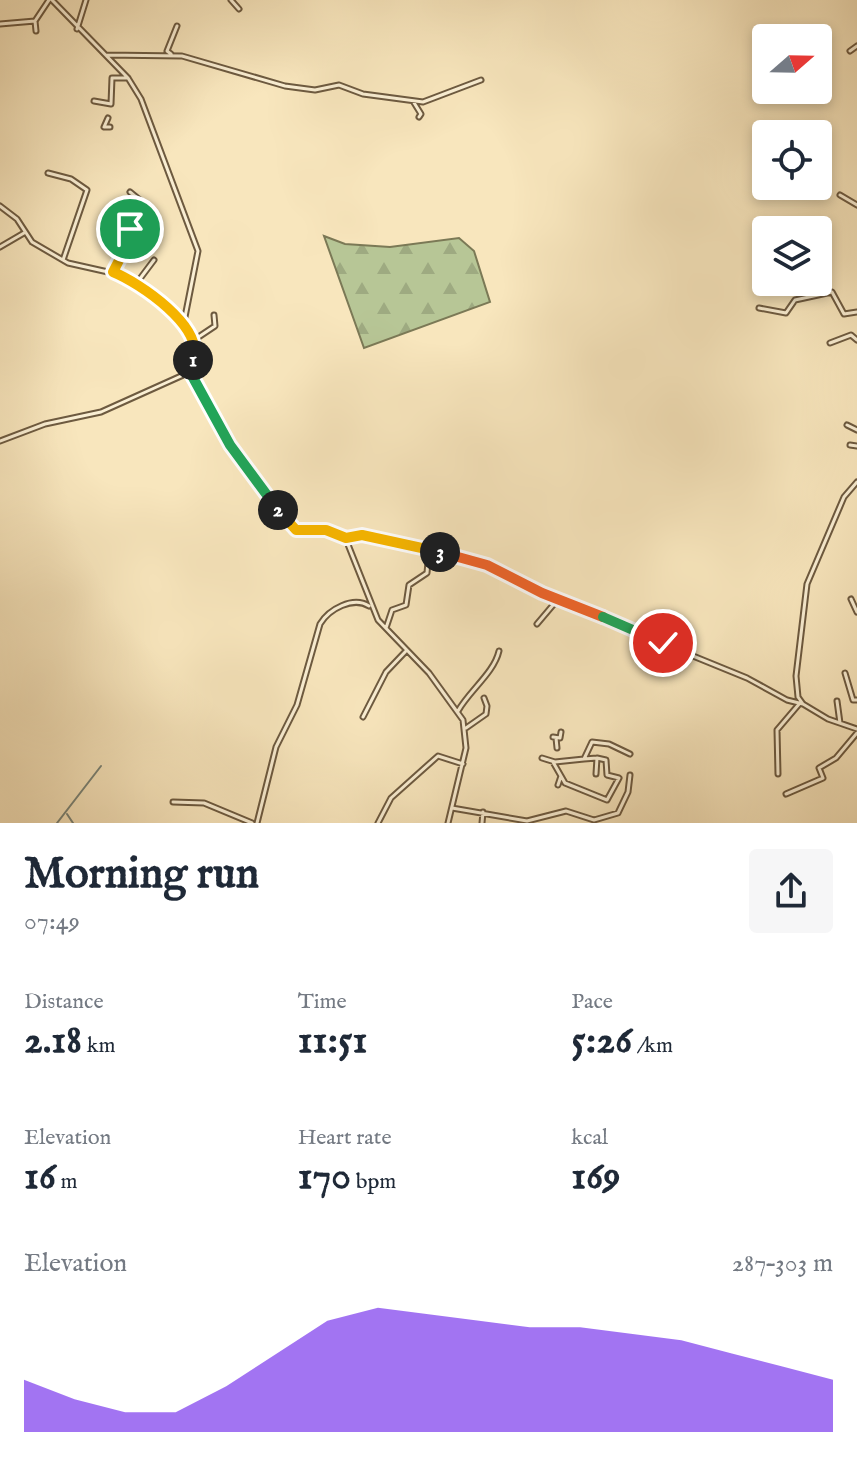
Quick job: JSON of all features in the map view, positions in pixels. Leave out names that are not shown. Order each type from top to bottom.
[{"type":"street","points":[[36,31],[35,21],[50,0],[128,78],[141,99],[198,251],[184,322]]},
{"type":"street","points":[[77,29],[86,0]]},
{"type":"street","points":[[231,0],[239,9]]},
{"type":"street","points":[[0,24],[35,21]]},
{"type":"street","points":[[177,26],[167,51],[285,86],[315,90],[339,85],[363,94],[429,101],[481,80]]},
{"type":"street","points":[[850,51],[857,46]]},
{"type":"street","points":[[104,55],[182,56]]},
{"type":"street","points":[[94,101],[111,104],[112,78],[128,78]]},
{"type":"street","points":[[413,101],[419,117]]},
{"type":"street","points":[[108,118],[104,127],[110,127]]},
{"type":"street","points":[[48,173],[64,176],[87,190],[63,260]]},
{"type":"street","points":[[113,272],[147,206],[130,192]]},
{"type":"street","points":[[840,195],[857,205]]},
{"type":"street","points":[[0,214],[2,207],[17,219],[32,242],[63,260],[113,272],[136,284],[184,322],[194,340],[196,354],[190,372],[230,445],[288,525],[296,530],[334,532],[346,538],[362,535],[487,565],[802,703],[857,731],[836,758],[819,768],[823,778],[786,794]]},
{"type":"street","points":[[130,229],[131,237]]},
{"type":"street","points":[[0,247],[24,233]]},
{"type":"street","points":[[136,284],[154,260]]},
{"type":"street","points":[[759,308],[786,313],[795,300],[832,292],[844,314],[857,312]]},
{"type":"street","points":[[194,340],[215,326],[214,315]]},
{"type":"street","points":[[830,343],[851,335],[857,340]]},
{"type":"street","points":[[0,441],[45,424],[101,412],[190,372]]},
{"type":"street","points":[[847,425],[857,430]]},
{"type":"street","points":[[850,445],[857,446]]},
{"type":"street","points":[[802,703],[798,697],[796,676],[807,584],[844,497],[857,482]]},
{"type":"street","points":[[346,538],[372,608],[385,629],[429,673],[458,711],[466,728],[463,764],[448,823]]},
{"type":"street","points":[[385,629],[392,610],[406,605],[409,585],[427,573],[429,550]]},
{"type":"street","points":[[537,624],[559,598]]},
{"type":"street","points":[[851,599],[857,612]]},
{"type":"street","points":[[173,802],[204,803],[254,823],[276,747],[294,712],[320,624],[328,614],[354,602],[372,608]]},
{"type":"street","points":[[363,717],[382,678],[406,651]]},
{"type":"street","points":[[458,711],[472,688],[494,664],[499,651]]},
{"type":"street","points":[[845,673],[853,700],[857,700]]},
{"type":"street","points":[[466,728],[486,714],[484,698]]},
{"type":"street","points":[[837,701],[840,723]]},
{"type":"street","points":[[778,774],[777,730],[802,703]]},
{"type":"street","points":[[557,748],[554,738],[561,737],[561,732]]},
{"type":"street","points":[[584,759],[592,742],[609,744],[630,754]]},
{"type":"street","points":[[378,823],[391,798],[438,756],[463,764]]},
{"type":"street","points":[[542,758],[553,762],[606,760],[607,775],[619,778],[607,800],[565,783],[553,762]]},
{"type":"street","points":[[596,774],[597,758]]},
{"type":"street","points":[[452,808],[519,821],[532,821],[545,814],[566,811],[594,820],[614,816],[628,792],[630,775]]},
{"type":"street","points":[[558,785],[561,776]]},
{"type":"street","points":[[482,823],[483,812]]},
{"type":"green space","points":[[324,236],[345,244],[390,247],[459,238],[474,251],[490,302],[364,348]]},
{"type":"waterway","points":[[57,823],[101,766]]},
{"type":"waterway","points":[[67,814],[73,823]]},
{"type":"route","points":[[130,229],[131,237],[113,272],[136,284],[184,322],[194,340],[196,354],[190,372],[230,445],[291,528],[326,530],[340,533],[346,538],[362,535],[487,565],[542,593],[663,643]]}]
